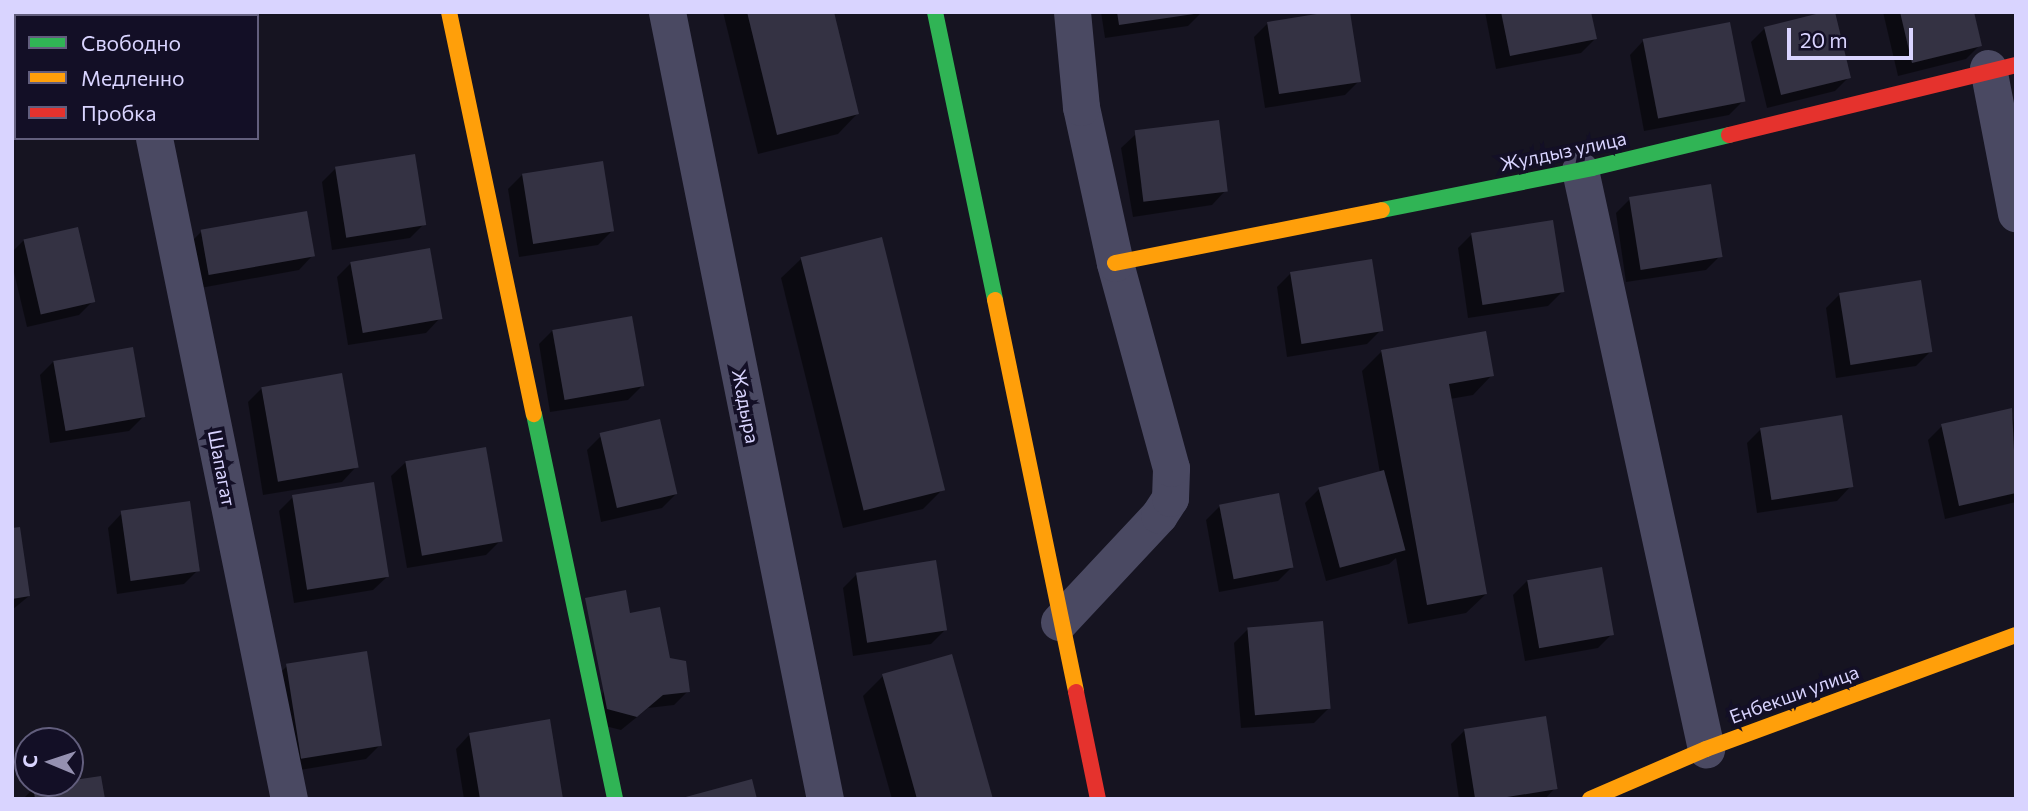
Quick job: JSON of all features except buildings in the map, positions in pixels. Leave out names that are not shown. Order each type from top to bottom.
[{"type":"street","points":[[449,12],[615,799]]},
{"type":"street","name":"Жадыра","points":[[667,12],[825,799]]},
{"type":"street","points":[[935,12],[1059,622],[1098,799]]},
{"type":"street","points":[[1059,622],[1142,538],[1170,498],[1171,468],[1115,262],[1081,107],[1072,12]]},
{"type":"street","points":[[2002,66],[2016,213]]},
{"type":"street","name":"Жулдыз улица","points":[[1115,262],[1580,170],[2002,66]]},
{"type":"street","name":"Шапагат","points":[[154,140],[289,799]]},
{"type":"street","points":[[1580,170],[1706,749]]},
{"type":"street","name":"Енбекши улица","points":[[1590,799],[1706,749],[2016,635]]},
{"type":"traffic: fast","points":[[935,12],[995,300]]},
{"type":"traffic: fast","points":[[1382,210],[1592,168],[1729,135]]},
{"type":"traffic: fast","points":[[534,414],[615,799]]},
{"type":"traffic: slow","points":[[449,12],[534,414]]},
{"type":"traffic: slow","points":[[1115,263],[1382,210]]},
{"type":"traffic: slow","points":[[995,300],[1076,692]]},
{"type":"traffic: slow","points":[[1590,799],[1706,749],[2016,635]]},
{"type":"traffic: jam","points":[[1729,135],[2016,65]]},
{"type":"traffic: jam","points":[[1076,692],[1098,799]]}]
